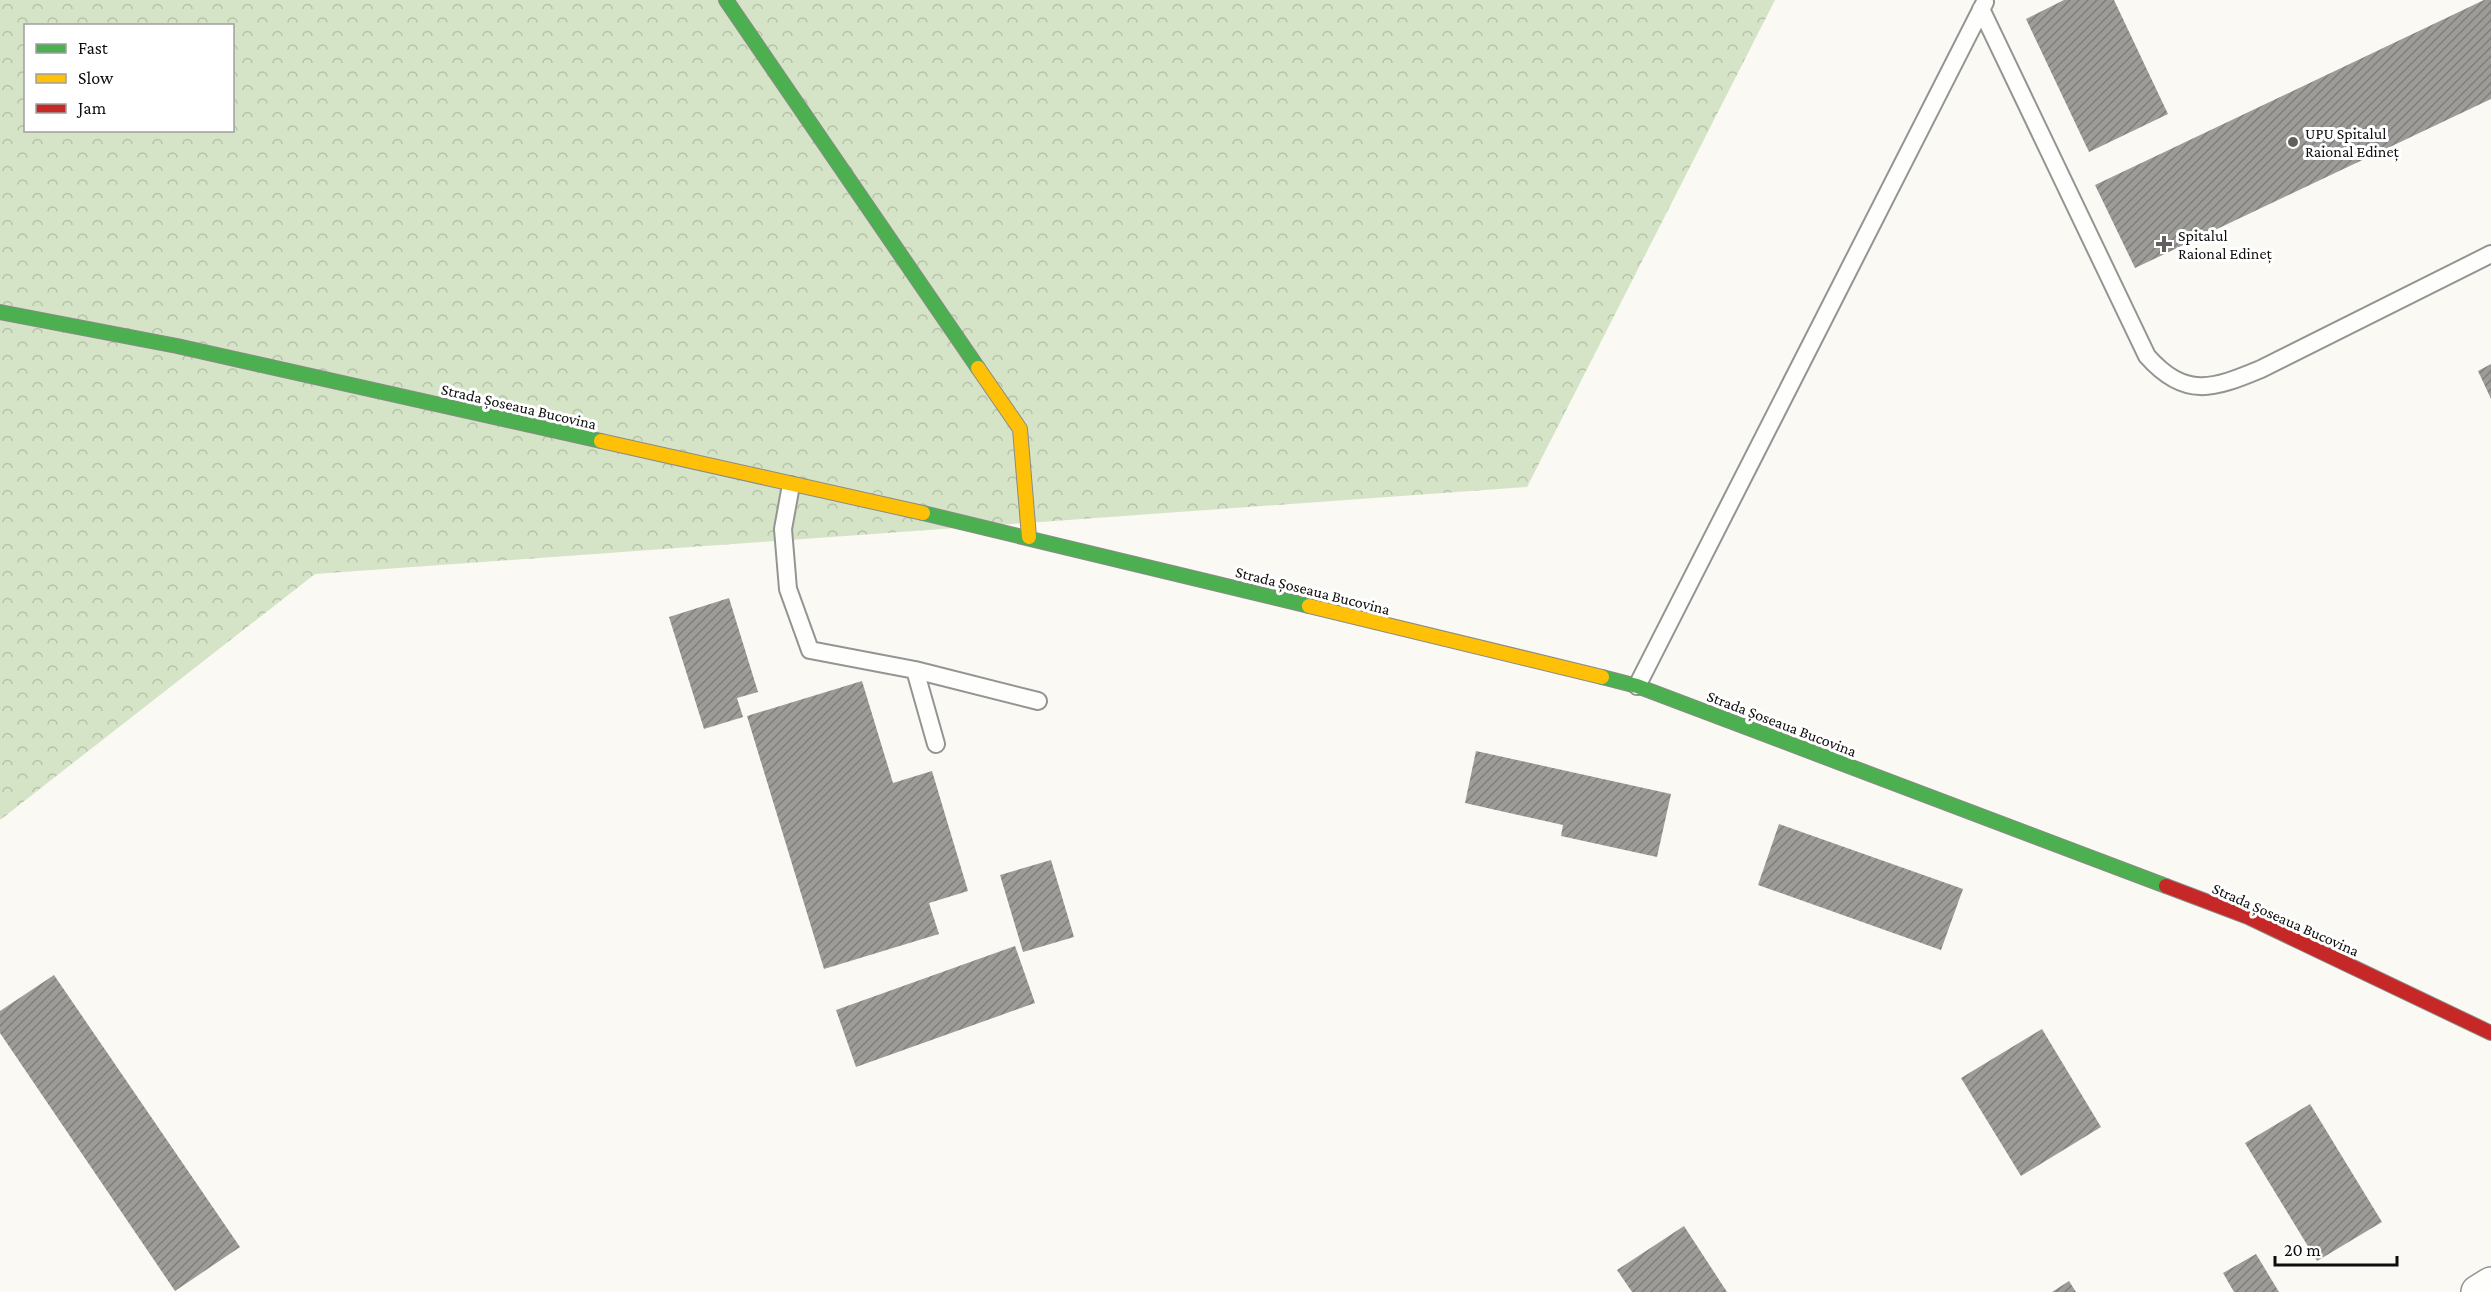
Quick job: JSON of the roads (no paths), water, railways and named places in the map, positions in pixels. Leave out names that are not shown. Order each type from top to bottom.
[{"type":"main road","points":[[726,0],[1020,429],[1029,537]]},
{"type":"main road","name":"Strada Șoseaua Bucovina","points":[[0,312],[177,346],[1029,537],[1637,686],[2248,916],[2491,1033]]},
{"type":"street","points":[[2478,1292],[2491,1284]]},
{"type":"lane","points":[[1984,4],[2147,356],[2172,380],[2187,385],[2204,386],[2237,379],[2491,254]]},
{"type":"lane","points":[[1637,686],[1984,4]]},
{"type":"lane","points":[[791,485],[783,529],[788,589],[810,650],[915,670],[1038,701]]},
{"type":"lane","points":[[915,670],[936,744]]},
{"type":"place","name":"UPU Spitalul Raional Edineț","points":[[2293,142]]},
{"type":"place","name":"Spitalul Raional Edineț","points":[[2164,244]]}]
